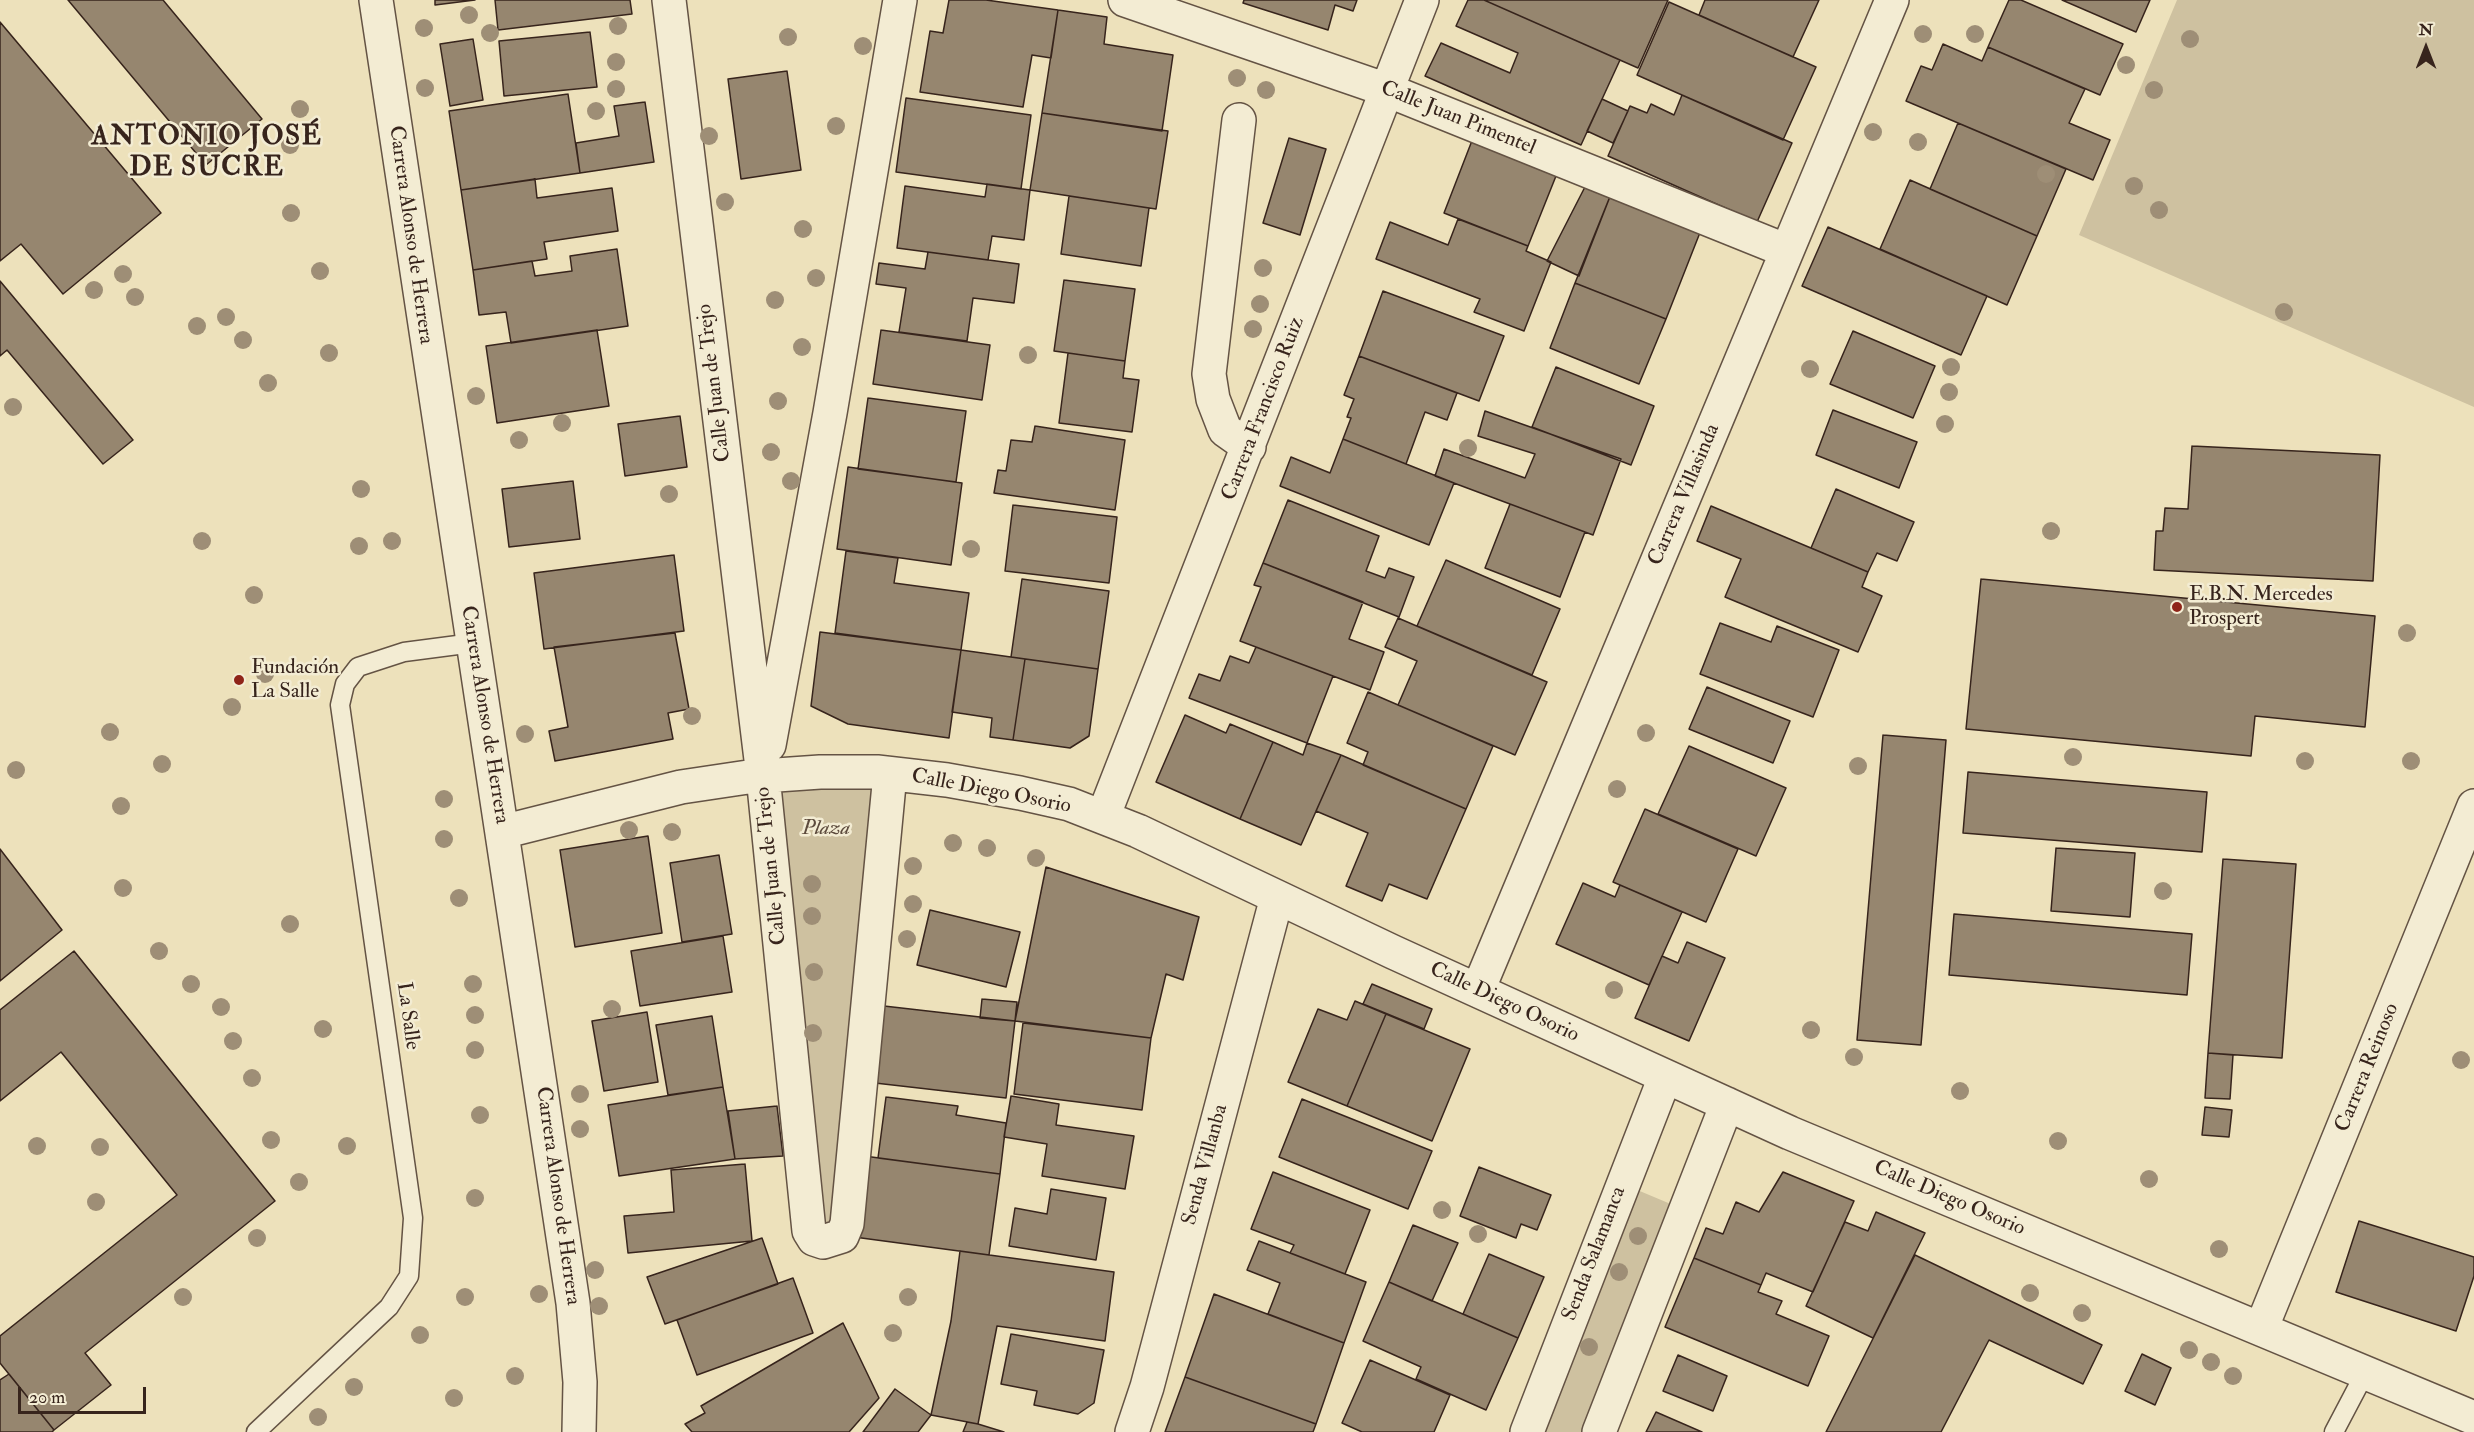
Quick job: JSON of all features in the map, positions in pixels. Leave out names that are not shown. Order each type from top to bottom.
[{"type":"street","name":"Carrera Alonso de Herrera","points":[[376,0],[573,1303],[580,1382],[579,1432]]},
{"type":"street","name":"Calle Juan de Trejo","points":[[669,0],[763,776],[808,1231],[814,1239],[823,1242],[842,1236],[847,1224],[890,774]]},
{"type":"street","points":[[763,776],[830,413],[900,0]]},
{"type":"street","name":"Calle Juan Pimentel","points":[[1125,0],[1387,90],[1787,251]]},
{"type":"street","name":"Carrera Francisco Ruiz","points":[[1103,817],[1422,0]]},
{"type":"street","name":"Carrera Villasinda","points":[[1478,990],[1892,0]]},
{"type":"street","points":[[1239,120],[1209,374],[1213,399],[1225,430],[1249,447]]},
{"type":"street","name":"Calle Diego Osorio","points":[[502,832],[681,787],[763,776],[820,772],[890,774],[946,780],[1069,804],[1138,831],[1665,1077],[1799,1137],[2474,1418]]},
{"type":"street","name":"Carrera Reinoso","points":[[2260,1329],[2474,807]]},
{"type":"street","name":"Senda Villanba","points":[[1132,1432],[1150,1376],[1277,897]]},
{"type":"street","name":"Senda Salamanca","points":[[1527,1432],[1665,1077]]},
{"type":"street","points":[[1599,1432],[1727,1104]]},
{"type":"lane","name":"La Salle","points":[[256,1432],[389,1307],[409,1276],[413,1218],[340,705],[345,684],[358,666],[404,652],[473,643]]},
{"type":"lane","points":[[2334,1432],[2365,1373]]},
{"type":"green space","points":[[2177,0],[2474,0],[2474,407],[2079,235]]},
{"type":"green space","name":"Plaza","points":[[877,772],[834,1240],[814,1239],[763,776]]},
{"type":"green space","points":[[1623,1184],[1685,1210],[1599,1432],[1527,1432]]},
{"type":"building","points":[[68,0],[163,0],[262,119],[206,165]]},
{"type":"building","points":[[435,0],[475,0],[435,5]]},
{"type":"building","points":[[495,0],[630,0],[632,14],[498,30]]},
{"type":"building","points":[[949,0],[986,0],[1058,10],[1051,58],[1032,55],[1023,107],[920,92],[930,31],[943,33]]},
{"type":"building","points":[[1244,0],[1357,0],[1353,11],[1335,5],[1328,30],[1243,3]]},
{"type":"building","points":[[1468,0],[1484,0],[1620,60],[1581,145],[1425,76],[1441,43],[1510,73],[1518,53],[1456,26]]},
{"type":"building","points":[[1484,0],[1668,0],[1638,68]]},
{"type":"building","points":[[1705,0],[1819,0],[1793,57],[1699,15]]},
{"type":"building","points":[[2009,0],[2021,0],[2123,44],[2100,95],[1988,47]]},
{"type":"building","points":[[2062,0],[2150,0],[2136,32]]},
{"type":"building","points":[[1669,2],[1816,67],[1783,140],[1637,75]]},
{"type":"building","points":[[1058,10],[1107,17],[1104,44],[1173,55],[1162,131],[1042,113]]},
{"type":"building","points":[[0,22],[161,213],[63,294],[21,244],[0,261]]},
{"type":"building","points":[[590,32],[597,87],[504,96],[499,41]]},
{"type":"building","points":[[473,39],[483,100],[450,106],[440,44]]},
{"type":"building","points":[[1943,44],[1982,61],[1988,47],[2085,89],[2069,123],[2110,140],[2093,180],[1906,101],[1921,66],[1932,70]]},
{"type":"building","points":[[787,71],[801,170],[741,179],[728,79]]},
{"type":"building","points":[[568,94],[580,173],[461,190],[449,111]]},
{"type":"building","points":[[1682,95],[1792,143],[1757,222],[1608,156],[1630,106],[1647,113],[1651,104],[1674,115]]},
{"type":"building","points":[[906,98],[1031,115],[1021,189],[896,172]]},
{"type":"building","points":[[1602,99],[1628,111],[1613,143],[1587,131]]},
{"type":"building","points":[[645,102],[654,162],[580,173],[576,143],[619,136],[614,106]]},
{"type":"building","points":[[1042,113],[1168,131],[1156,209],[1030,190]]},
{"type":"building","points":[[1958,123],[2066,169],[2037,236],[1930,189]]},
{"type":"building","points":[[1289,138],[1326,149],[1300,235],[1263,223]]},
{"type":"building","points":[[1473,138],[1558,171],[1528,246],[1444,213]]},
{"type":"building","points":[[535,179],[537,198],[612,188],[618,231],[544,242],[547,259],[473,270],[461,190]]},
{"type":"building","points":[[1910,180],[2037,236],[2007,305],[1880,249]]},
{"type":"building","points":[[1587,183],[1611,194],[1579,276],[1547,261]]},
{"type":"building","points":[[987,184],[1030,190],[1024,240],[992,236],[988,260],[897,248],[905,186],[985,197]]},
{"type":"building","points":[[1611,194],[1701,230],[1666,319],[1575,283]]},
{"type":"building","points":[[1069,196],[1149,208],[1141,266],[1061,254]]},
{"type":"building","points":[[1458,219],[1528,246],[1526,251],[1551,262],[1524,331],[1474,312],[1480,299],[1376,259],[1390,222],[1448,245]]},
{"type":"building","points":[[1828,227],[1987,296],[1961,355],[1802,286]]},
{"type":"building","points":[[617,249],[628,326],[511,343],[506,312],[479,315],[473,270],[532,261],[535,276],[572,271],[570,256]]},
{"type":"building","points":[[928,252],[1019,264],[1014,303],[973,298],[967,341],[899,332],[906,288],[876,284],[879,263],[925,269]]},
{"type":"building","points":[[1064,280],[1135,289],[1125,361],[1054,351]]},
{"type":"building","points":[[0,281],[133,440],[103,464],[7,350],[0,356]]},
{"type":"building","points":[[1575,283],[1666,319],[1639,384],[1550,348]]},
{"type":"building","points":[[1383,291],[1504,336],[1479,401],[1359,356]]},
{"type":"building","points":[[597,330],[609,406],[497,423],[486,346]]},
{"type":"building","points":[[881,330],[990,345],[982,400],[873,384]]},
{"type":"building","points":[[1853,331],[1935,366],[1913,418],[1830,384]]},
{"type":"building","points":[[1068,353],[1125,361],[1123,378],[1139,380],[1132,432],[1059,423]]},
{"type":"building","points":[[1359,356],[1457,393],[1447,420],[1425,412],[1406,464],[1343,439],[1351,418],[1347,417],[1354,399],[1344,395]]},
{"type":"building","points":[[1556,367],[1654,406],[1631,465],[1532,427]]},
{"type":"building","points":[[868,398],[966,411],[956,482],[858,469]]},
{"type":"building","points":[[1833,410],[1917,442],[1899,488],[1816,455]]},
{"type":"building","points":[[1485,411],[1621,459],[1593,535],[1435,476],[1444,449],[1525,478],[1535,454],[1478,436]]},
{"type":"building","points":[[680,416],[687,467],[625,476],[618,424]]},
{"type":"building","points":[[1035,426],[1125,440],[1115,510],[994,493],[998,470],[1006,471],[1011,440],[1032,442]]},
{"type":"building","points":[[1343,439],[1454,483],[1429,545],[1280,486],[1291,457],[1330,473]]},
{"type":"building","points":[[2192,446],[2380,455],[2373,581],[2154,570],[2156,531],[2163,531],[2165,508],[2188,509]]},
{"type":"building","points":[[848,467],[962,483],[951,565],[837,549]]},
{"type":"building","points":[[573,481],[580,539],[509,547],[502,489]]},
{"type":"building","points":[[1836,489],[1914,522],[1897,561],[1877,553],[1868,572],[1811,548]]},
{"type":"building","points":[[1288,500],[1379,536],[1366,571],[1385,578],[1389,568],[1414,577],[1399,617],[1263,563]]},
{"type":"building","points":[[1510,504],[1585,532],[1560,597],[1485,568]]},
{"type":"building","points":[[1013,505],[1117,517],[1109,583],[1005,571]]},
{"type":"building","points":[[1711,506],[1868,572],[1862,587],[1882,596],[1858,652],[1725,597],[1741,559],[1697,541]]},
{"type":"building","points":[[846,551],[898,558],[894,583],[969,593],[961,650],[835,633]]},
{"type":"building","points":[[674,555],[684,631],[544,649],[534,573]]},
{"type":"building","points":[[1446,560],[1560,609],[1532,675],[1417,626]]},
{"type":"building","points":[[1263,563],[1363,602],[1349,639],[1384,652],[1370,690],[1240,641],[1261,587],[1254,585]]},
{"type":"building","points":[[1022,579],[1109,591],[1098,669],[1011,657]]},
{"type":"building","points":[[1981,579],[2375,616],[2365,727],[2255,716],[2251,756],[1966,729]]},
{"type":"building","points":[[1398,618],[1547,682],[1515,755],[1398,705],[1417,661],[1385,647]]},
{"type":"building","points":[[1720,623],[1771,642],[1777,626],[1839,650],[1813,717],[1700,674]]},
{"type":"building","points":[[820,632],[961,650],[949,738],[848,724],[811,706]]},
{"type":"building","points":[[675,633],[689,709],[668,713],[673,739],[555,761],[549,731],[568,727],[554,647]]},
{"type":"building","points":[[1256,647],[1333,676],[1307,743],[1189,698],[1199,674],[1220,681],[1230,656],[1249,663]]},
{"type":"building","points":[[961,650],[1025,659],[1013,740],[990,737],[992,718],[952,712]]},
{"type":"building","points":[[1025,659],[1098,669],[1089,736],[1070,748],[1013,740]]},
{"type":"building","points":[[1707,687],[1790,721],[1773,763],[1689,729]]},
{"type":"building","points":[[1368,692],[1493,746],[1466,809],[1363,765],[1368,752],[1347,743]]},
{"type":"building","points":[[1185,715],[1226,733],[1230,724],[1273,742],[1240,819],[1156,782]]},
{"type":"building","points":[[1883,735],[1946,740],[1921,1045],[1857,1040]]},
{"type":"building","points":[[1273,742],[1303,755],[1307,743],[1341,755],[1301,845],[1240,819]]},
{"type":"building","points":[[1689,746],[1786,788],[1756,856],[1658,814]]},
{"type":"building","points":[[1341,755],[1466,809],[1427,899],[1389,884],[1382,901],[1346,886],[1368,833],[1316,811]]},
{"type":"building","points":[[1968,772],[2207,792],[2202,852],[1963,833]]},
{"type":"building","points":[[1645,809],[1738,849],[1706,922],[1613,882]]},
{"type":"building","points":[[648,836],[662,933],[575,947],[560,850]]},
{"type":"building","points":[[2056,848],[2135,853],[2130,917],[2051,911]]},
{"type":"building","points":[[0,849],[62,930],[0,981]]},
{"type":"building","points":[[719,855],[732,934],[682,942],[670,863]]},
{"type":"building","points":[[2223,859],[2296,864],[2282,1058],[2208,1053]]},
{"type":"building","points":[[1046,867],[1199,917],[1183,980],[1166,974],[1151,1038],[1015,1021]]},
{"type":"building","points":[[1583,883],[1615,897],[1620,885],[1682,912],[1649,985],[1556,944]]},
{"type":"building","points":[[930,910],[1020,932],[1006,987],[917,965]]},
{"type":"building","points":[[1954,914],[2192,934],[2187,995],[1949,975]]},
{"type":"building","points":[[723,936],[732,992],[640,1006],[631,951]]},
{"type":"building","points":[[1687,942],[1725,958],[1689,1041],[1635,1018],[1662,956],[1678,963]]},
{"type":"building","points":[[74,951],[275,1201],[85,1353],[111,1385],[54,1430],[0,1363],[0,1336],[177,1195],[61,1052],[0,1101],[0,1010]]},
{"type":"building","points":[[1372,984],[1432,1009],[1424,1029],[1363,1004]]},
{"type":"building","points":[[982,999],[1017,1002],[1015,1021],[980,1018]]},
{"type":"building","points":[[1355,1001],[1386,1014],[1347,1106],[1288,1082],[1318,1009],[1347,1020]]},
{"type":"building","points":[[884,1006],[1015,1021],[1006,1098],[875,1083]]},
{"type":"building","points":[[647,1012],[658,1082],[604,1091],[592,1021]]},
{"type":"building","points":[[1386,1014],[1470,1049],[1432,1141],[1347,1106]]},
{"type":"building","points":[[712,1016],[723,1087],[668,1095],[656,1025]]},
{"type":"building","points":[[1023,1023],[1151,1038],[1142,1110],[1014,1094]]},
{"type":"building","points":[[2208,1053],[2233,1055],[2230,1099],[2205,1098]]},
{"type":"building","points":[[723,1087],[735,1159],[619,1176],[608,1105]]},
{"type":"building","points":[[1011,1096],[1059,1104],[1056,1125],[1134,1136],[1125,1189],[1042,1176],[1047,1144],[1004,1137]]},
{"type":"building","points":[[886,1097],[958,1106],[956,1115],[1006,1123],[1000,1174],[878,1158]]},
{"type":"building","points":[[1302,1099],[1432,1151],[1408,1209],[1279,1157]]},
{"type":"building","points":[[777,1106],[783,1156],[735,1159],[728,1111]]},
{"type":"building","points":[[2205,1107],[2232,1110],[2229,1137],[2202,1135]]},
{"type":"building","points":[[864,1156],[1000,1174],[989,1255],[854,1237]]},
{"type":"building","points":[[745,1164],[752,1241],[628,1253],[624,1216],[674,1212],[671,1170]]},
{"type":"building","points":[[1479,1167],[1551,1195],[1537,1230],[1521,1224],[1516,1238],[1460,1216]]},
{"type":"building","points":[[1273,1172],[1370,1210],[1345,1274],[1290,1253],[1294,1245],[1251,1229]]},
{"type":"building","points":[[1783,1172],[1854,1201],[1813,1292],[1766,1273],[1761,1285],[1694,1258],[1706,1228],[1723,1234],[1736,1202],[1759,1212]]},
{"type":"building","points":[[1051,1189],[1106,1198],[1096,1260],[1009,1246],[1015,1208],[1047,1214]]},
{"type":"building","points":[[1876,1212],[1925,1233],[1873,1338],[1806,1306],[1845,1222],[1868,1231]]},
{"type":"building","points":[[2359,1221],[2474,1257],[2474,1276],[2456,1331],[2336,1292]]},
{"type":"building","points":[[1413,1225],[1458,1243],[1432,1301],[1389,1282]]},
{"type":"building","points":[[762,1238],[778,1284],[665,1324],[647,1277]]},
{"type":"building","points":[[1259,1241],[1366,1282],[1344,1343],[1268,1314],[1280,1283],[1247,1270]]},
{"type":"building","points":[[960,1251],[1114,1272],[1105,1341],[997,1326],[978,1424],[931,1415],[951,1321]]},
{"type":"building","points":[[1489,1254],[1544,1277],[1518,1338],[1463,1314]]},
{"type":"building","points":[[1915,1255],[2102,1345],[2083,1384],[1989,1340],[1941,1432],[1826,1432]]},
{"type":"building","points":[[1694,1258],[1761,1285],[1758,1292],[1782,1301],[1776,1314],[1829,1336],[1808,1386],[1665,1327]]},
{"type":"building","points":[[793,1278],[813,1333],[697,1375],[677,1320]]},
{"type":"building","points":[[1389,1282],[1518,1338],[1486,1410],[1416,1379],[1421,1367],[1363,1341]]},
{"type":"building","points":[[1214,1294],[1344,1343],[1316,1424],[1185,1377]]},
{"type":"building","points":[[843,1323],[879,1398],[849,1432],[692,1432],[685,1424],[705,1413],[701,1406]]},
{"type":"building","points":[[1011,1334],[1104,1350],[1094,1403],[1078,1414],[1034,1405],[1037,1391],[1001,1384]]},
{"type":"building","points":[[2142,1354],[2171,1368],[2155,1405],[2125,1391]]},
{"type":"building","points":[[1678,1355],[1727,1376],[1713,1411],[1663,1391]]},
{"type":"building","points":[[1370,1360],[1450,1395],[1434,1432],[1362,1432],[1342,1423]]},
{"type":"building","points":[[9,1374],[54,1430],[52,1432],[0,1432],[0,1380]]},
{"type":"building","points":[[1185,1377],[1316,1424],[1313,1432],[1165,1432]]},
{"type":"building","points":[[895,1389],[931,1415],[918,1432],[863,1432]]},
{"type":"building","points":[[1656,1412],[1702,1432],[1646,1432]]},
{"type":"building","points":[[967,1422],[978,1424],[1004,1432],[963,1432]]},
{"type":"place","name":"E.B.N. Mercedes Prospert","points":[[2177,607]]},
{"type":"place","name":"Fundación La Salle","points":[[239,680]]},
{"type":"district","name":"ANTONIO JOSÉ DE SUCRE","points":[[207,154]]}]
